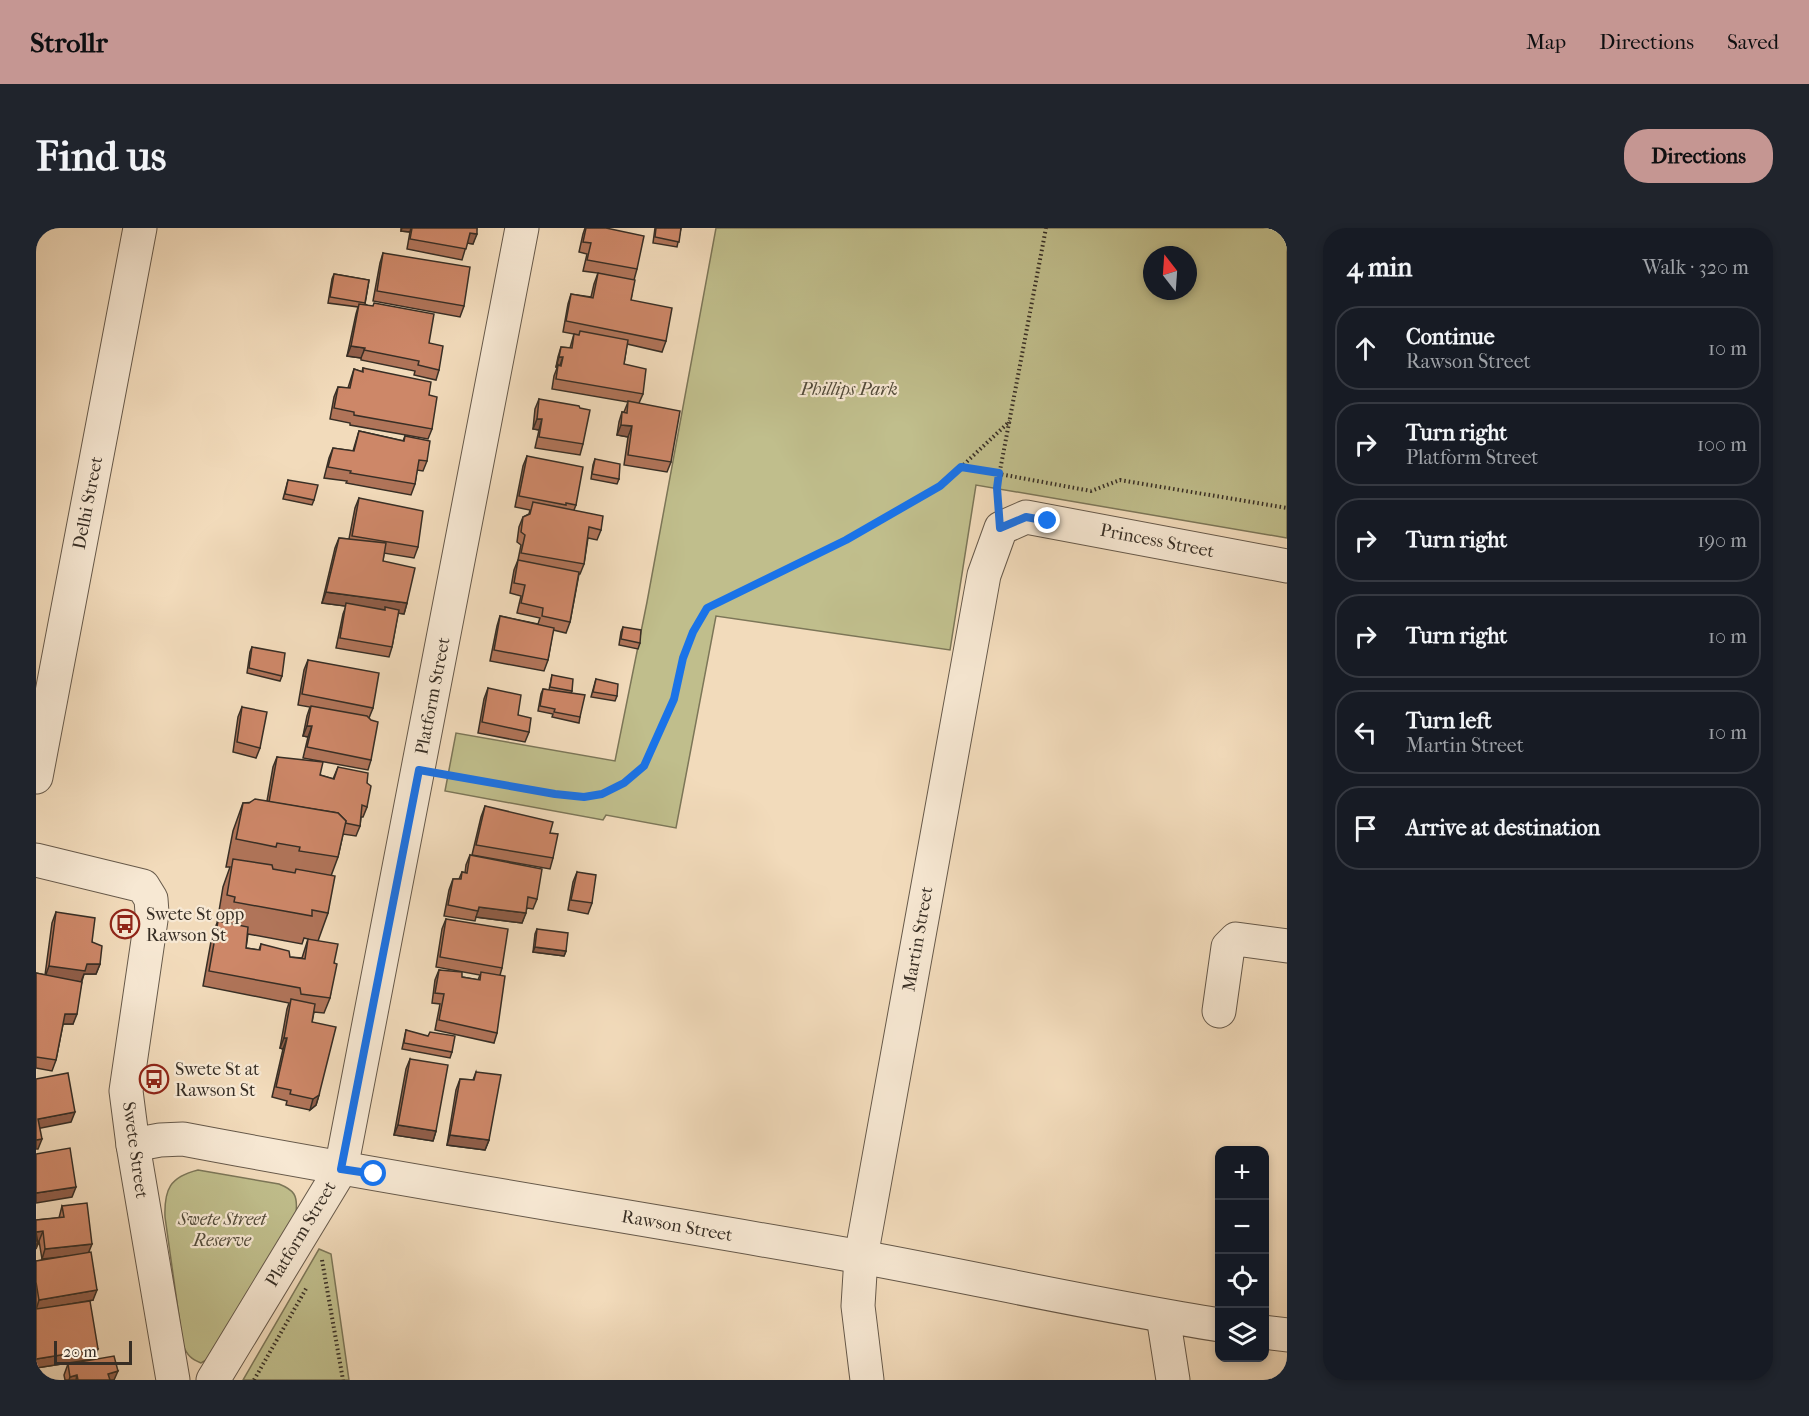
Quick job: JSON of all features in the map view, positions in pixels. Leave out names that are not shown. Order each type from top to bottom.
[{"type":"street","name":"Delhi Street","points":[[36,777],[140,228]]},
{"type":"street","name":"Platform Street","points":[[213,1380],[341,1169],[522,228]]},
{"type":"street","name":"Princess Street","points":[[1013,522],[1287,566]]},
{"type":"street","name":"Martin Street","points":[[867,1380],[858,1306],[861,1257],[984,575],[1013,522]]},
{"type":"street","name":"Swete Street","points":[[36,860],[143,885],[151,899],[152,913],[126,1091],[173,1380]]},
{"type":"street","points":[[1219,1011],[1228,947],[1236,939],[1287,946]]},
{"type":"street","name":"Rawson Street","points":[[133,1145],[183,1139],[341,1169],[861,1257],[1215,1324]]},
{"type":"street","points":[[1163,1316],[1173,1380]]},
{"type":"street","points":[[1269,1333],[1287,1335]]},
{"type":"path","points":[[1013,522],[997,488],[1046,228]]},
{"type":"path","points":[[419,770],[584,797],[602,794],[624,783],[644,766],[674,699],[683,658],[693,632],[707,608],[846,540],[940,486],[1010,421]]},
{"type":"path","points":[[961,467],[1091,491],[1120,480],[1287,508]]},
{"type":"path","points":[[322,1260],[343,1380]]},
{"type":"green space","name":"Phillips Park","points":[[716,228],[1287,228],[1287,538],[976,485],[950,650],[716,616],[676,828],[606,815],[603,820],[445,791],[456,733],[615,761],[647,602]]},
{"type":"green space","name":"Swete Street Reserve","points":[[198,1170],[279,1184],[294,1194],[296,1207],[296,1213],[208,1359],[201,1363],[190,1356],[183,1345],[165,1217],[166,1199],[171,1186],[181,1176]]},
{"type":"green space","points":[[319,1249],[331,1254],[349,1380],[243,1380]]},
{"type":"building","points":[[412,228],[477,228],[477,234],[470,233],[466,249],[410,239]]},
{"type":"building","points":[[586,228],[606,228],[644,236],[637,269],[587,260],[591,243],[583,242]]},
{"type":"building","points":[[656,228],[681,228],[679,242],[655,237]]},
{"type":"building","points":[[383,253],[470,267],[464,306],[377,291]]},
{"type":"building","points":[[598,273],[635,280],[631,300],[672,308],[666,341],[566,321],[571,294],[593,298]]},
{"type":"building","points":[[334,274],[369,280],[365,303],[330,297]]},
{"type":"building","points":[[374,303],[434,314],[429,343],[443,346],[439,370],[418,365],[419,361],[351,346],[359,304],[373,306]]},
{"type":"building","points":[[580,331],[628,340],[624,364],[646,369],[643,394],[556,379],[558,365],[561,366],[563,357],[559,357],[561,347],[572,348],[574,334],[579,335]]},
{"type":"building","points":[[363,368],[431,382],[429,395],[437,397],[432,429],[354,415],[354,412],[334,408],[338,387],[350,388],[354,369],[363,372]]},
{"type":"building","points":[[539,399],[590,410],[583,444],[539,437],[542,419],[537,419]]},
{"type":"building","points":[[628,401],[680,411],[671,462],[628,455],[632,426],[621,425],[622,412],[627,413]]},
{"type":"building","points":[[359,431],[404,441],[405,436],[430,441],[427,461],[419,460],[415,484],[328,467],[333,448],[354,451]]},
{"type":"building","points":[[527,456],[583,467],[576,505],[519,496]]},
{"type":"building","points":[[595,459],[620,464],[619,479],[592,474]]},
{"type":"building","points":[[288,480],[318,485],[314,500],[285,494]]},
{"type":"building","points":[[359,498],[423,511],[418,547],[352,536]]},
{"type":"building","points":[[533,502],[603,516],[601,530],[589,527],[584,564],[521,553],[525,535],[521,532],[523,517],[530,514]]},
{"type":"building","points":[[339,538],[386,543],[383,561],[415,568],[407,603],[326,592]]},
{"type":"building","points":[[518,560],[579,572],[570,622],[542,616],[543,608],[521,603],[525,585],[514,583]]},
{"type":"building","points":[[346,603],[385,610],[385,607],[399,610],[392,647],[340,638]]},
{"type":"building","points":[[500,616],[554,628],[548,660],[494,650]]},
{"type":"building","points":[[623,627],[641,630],[640,643],[621,639]]},
{"type":"building","points":[[252,647],[285,653],[282,676],[249,668]]},
{"type":"building","points":[[308,660],[379,673],[373,708],[302,694]]},
{"type":"building","points":[[552,675],[573,679],[572,691],[550,687]]},
{"type":"building","points":[[596,679],[618,684],[617,696],[593,692]]},
{"type":"building","points":[[488,688],[521,695],[518,715],[531,718],[529,732],[482,722]]},
{"type":"building","points":[[543,689],[585,695],[580,717],[554,712],[555,709],[540,706]]},
{"type":"building","points":[[311,706],[367,716],[378,722],[371,760],[307,747],[312,726],[307,726]]},
{"type":"building","points":[[242,707],[267,712],[260,748],[237,742]]},
{"type":"building","points":[[277,757],[323,762],[320,775],[334,779],[338,767],[368,773],[367,783],[371,786],[367,807],[362,805],[360,826],[345,823],[346,821],[338,813],[269,802]]},
{"type":"building","points":[[255,799],[338,813],[346,821],[338,857],[299,851],[300,847],[277,843],[276,847],[236,839],[243,803],[249,803]]},
{"type":"building","points":[[485,806],[553,822],[550,833],[558,834],[553,858],[476,845]]},
{"type":"building","points":[[470,855],[542,869],[537,899],[528,897],[526,913],[479,907],[478,911],[448,905],[453,879],[461,879],[462,872],[467,873]]},
{"type":"building","points":[[233,859],[272,865],[273,869],[295,873],[296,869],[335,876],[328,913],[312,910],[312,916],[234,902],[235,897],[227,895]]},
{"type":"building","points":[[577,872],[596,875],[592,903],[571,900]]},
{"type":"building","points":[[56,912],[95,918],[92,942],[102,946],[100,964],[87,964],[85,971],[49,966]]},
{"type":"building","points":[[446,919],[508,929],[502,968],[440,957]]},
{"type":"building","points":[[218,921],[248,927],[246,948],[260,950],[261,944],[289,951],[290,957],[305,959],[308,939],[338,944],[334,963],[337,964],[330,998],[301,994],[300,988],[209,971]]},
{"type":"building","points":[[537,929],[568,933],[566,951],[535,947]]},
{"type":"building","points":[[439,970],[462,972],[462,977],[480,980],[481,972],[505,976],[497,1033],[439,1020],[444,994],[435,993]]},
{"type":"building","points":[[36,973],[82,982],[77,1014],[65,1014],[56,1060],[36,1057]]},
{"type":"building","points":[[291,999],[315,1004],[312,1022],[336,1027],[319,1095],[313,1099],[290,1094],[291,1090],[276,1087],[287,1038],[284,1038]]},
{"type":"building","points":[[406,1030],[428,1036],[430,1032],[455,1036],[452,1052],[404,1043]]},
{"type":"building","points":[[410,1059],[448,1065],[436,1131],[398,1125]]},
{"type":"building","points":[[476,1072],[501,1075],[489,1140],[450,1135],[460,1079],[474,1080]]},
{"type":"building","points":[[68,1073],[75,1112],[38,1119],[42,1139],[36,1140],[36,1079]]},
{"type":"building","points":[[70,1148],[76,1187],[36,1193],[36,1154]]},
{"type":"building","points":[[87,1203],[92,1244],[45,1249],[43,1231],[36,1232],[36,1220],[64,1217],[62,1206]]},
{"type":"building","points":[[91,1252],[97,1290],[39,1300],[36,1261]]},
{"type":"building","points":[[90,1301],[98,1349],[36,1359],[36,1309]]},
{"type":"building","points":[[114,1356],[118,1371],[108,1374],[110,1380],[78,1380],[77,1375],[70,1377],[68,1364]]},
{"type":"place","name":"Swete St opp Rawson St","points":[[125,924]]},
{"type":"place","name":"Swete St at Rawson St","points":[[154,1079]]},
{"type":"route","points":[[374,1174],[341,1169],[419,770],[555,794],[584,797],[602,794],[624,783],[644,766],[674,699],[683,658],[693,632],[707,608],[846,540],[940,486],[961,467],[999,473],[997,488],[1000,528],[1026,517],[1048,521]]}]
